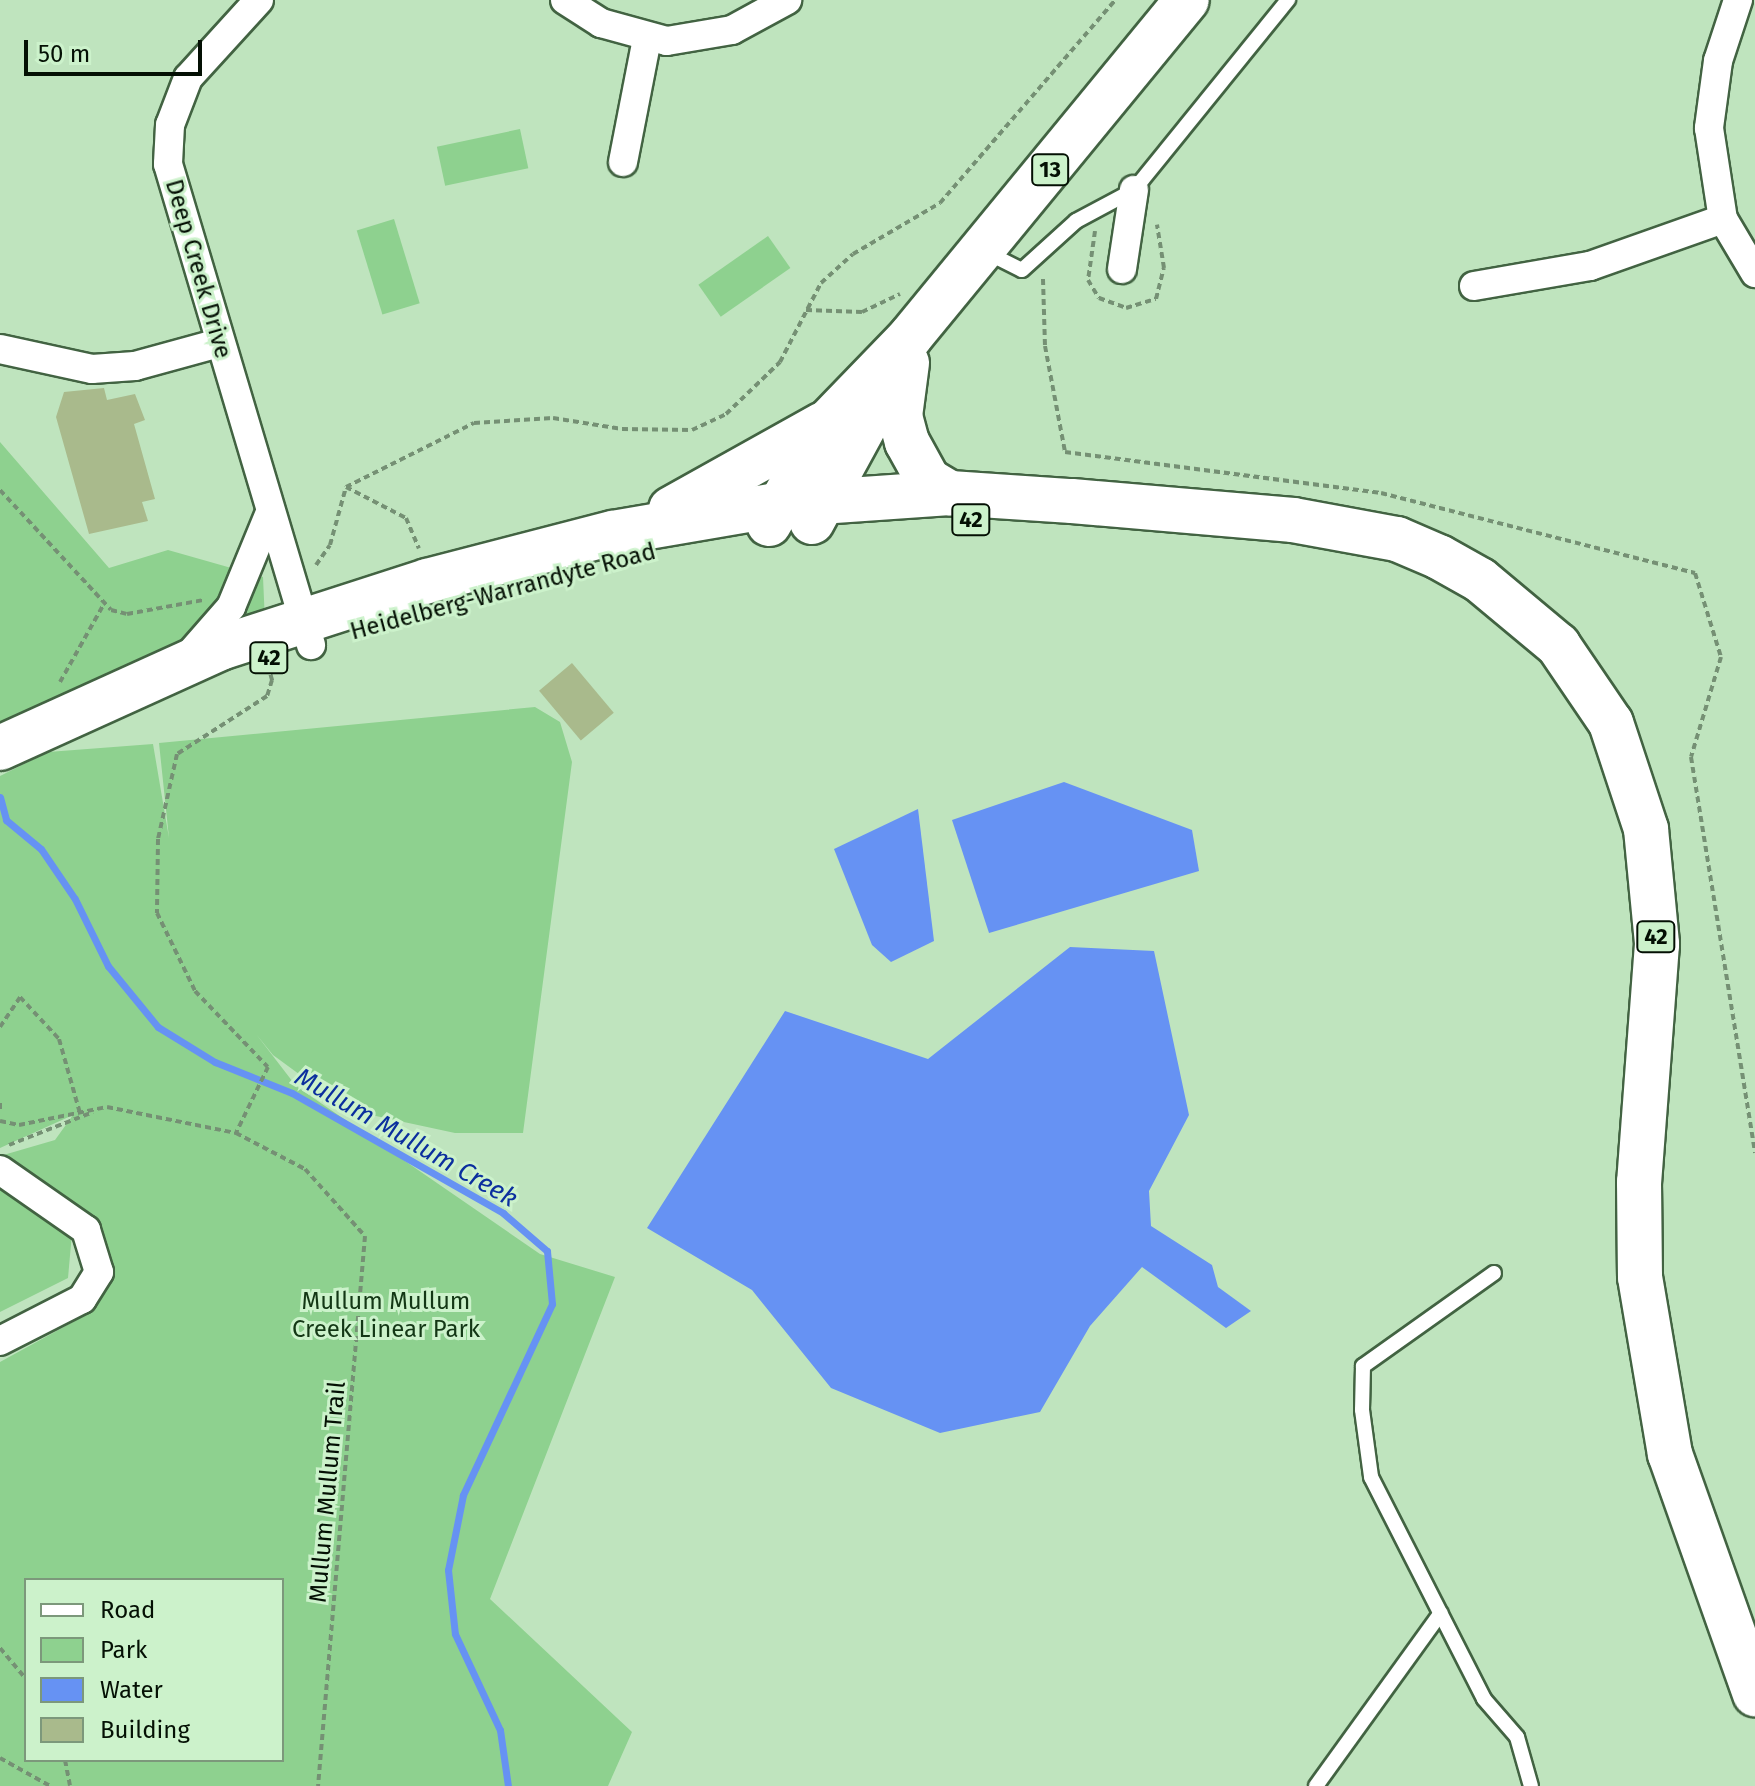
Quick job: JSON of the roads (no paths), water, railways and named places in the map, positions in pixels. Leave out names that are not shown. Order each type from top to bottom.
[{"type":"main road","name":"13","points":[[793,517],[827,423],[910,337],[1187,0]]},
{"type":"main road","name":"13","points":[[793,517],[910,337]]},
{"type":"main road","points":[[910,337],[900,416],[928,480],[950,493]]},
{"type":"main road","points":[[613,533],[698,498],[827,423]]},
{"type":"main road","name":"Heidelberg-Warrandyte Road","points":[[119,692],[303,620],[427,581],[613,533],[793,517],[950,493],[1133,510],[1293,520],[1397,539],[1439,557],[1480,580],[1558,645],[1611,723],[1646,829],[1657,944],[1639,1182],[1640,1277],[1653,1379],[1670,1454],[1755,1694]]},
{"type":"main road","name":"Heidelberg-Warrandyte Road","points":[[0,748],[44,709],[119,692],[195,680],[266,658],[303,620],[793,517],[1133,510]]},
{"type":"street","name":"Deep Creek Drive","points":[[259,0],[188,78],[168,134],[171,188],[303,620]]},
{"type":"street","points":[[565,0],[601,23],[647,38],[687,40],[732,30],[787,0]]},
{"type":"street","points":[[1738,0],[1718,61],[1709,128],[1723,219],[1755,273]]},
{"type":"street","points":[[623,162],[647,38]]},
{"type":"street","points":[[1122,269],[1134,190]]},
{"type":"street","points":[[1474,286],[1590,266],[1723,219]]},
{"type":"street","points":[[0,349],[92,369],[135,366],[219,343]]},
{"type":"street","points":[[178,667],[231,607],[269,515]]},
{"type":"street","points":[[0,1170],[86,1230],[99,1272],[82,1299],[0,1341]]},
{"type":"lane","points":[[983,250],[1022,270],[1076,221],[1134,190],[1288,0]]},
{"type":"lane","points":[[1494,1273],[1363,1366],[1371,1477],[1484,1699],[1517,1737],[1531,1786]]},
{"type":"lane","points":[[1316,1786],[1441,1613]]},
{"type":"water","points":[[1064,782],[1192,830],[1199,871],[989,933],[952,820]]},
{"type":"water","points":[[918,809],[934,941],[891,962],[872,945],[834,849]]},
{"type":"water","points":[[1070,947],[1154,951],[1189,1115],[1149,1191],[1151,1226],[1212,1265],[1218,1287],[1251,1311],[1226,1328],[1142,1267],[1090,1326],[1040,1412],[940,1433],[831,1388],[752,1290],[647,1228],[785,1011],[928,1059]]},
{"type":"waterway","name":"Mullum Mullum Creek","points":[[0,797],[6,820],[41,849],[75,899],[108,966],[158,1027],[215,1062],[292,1093],[503,1213],[547,1251],[552,1304],[463,1495],[448,1570],[455,1634],[500,1730],[508,1786]]},
{"type":"park label","name":"Mullum Mullum Creek Linear Park","points":[[386,1316]]}]
